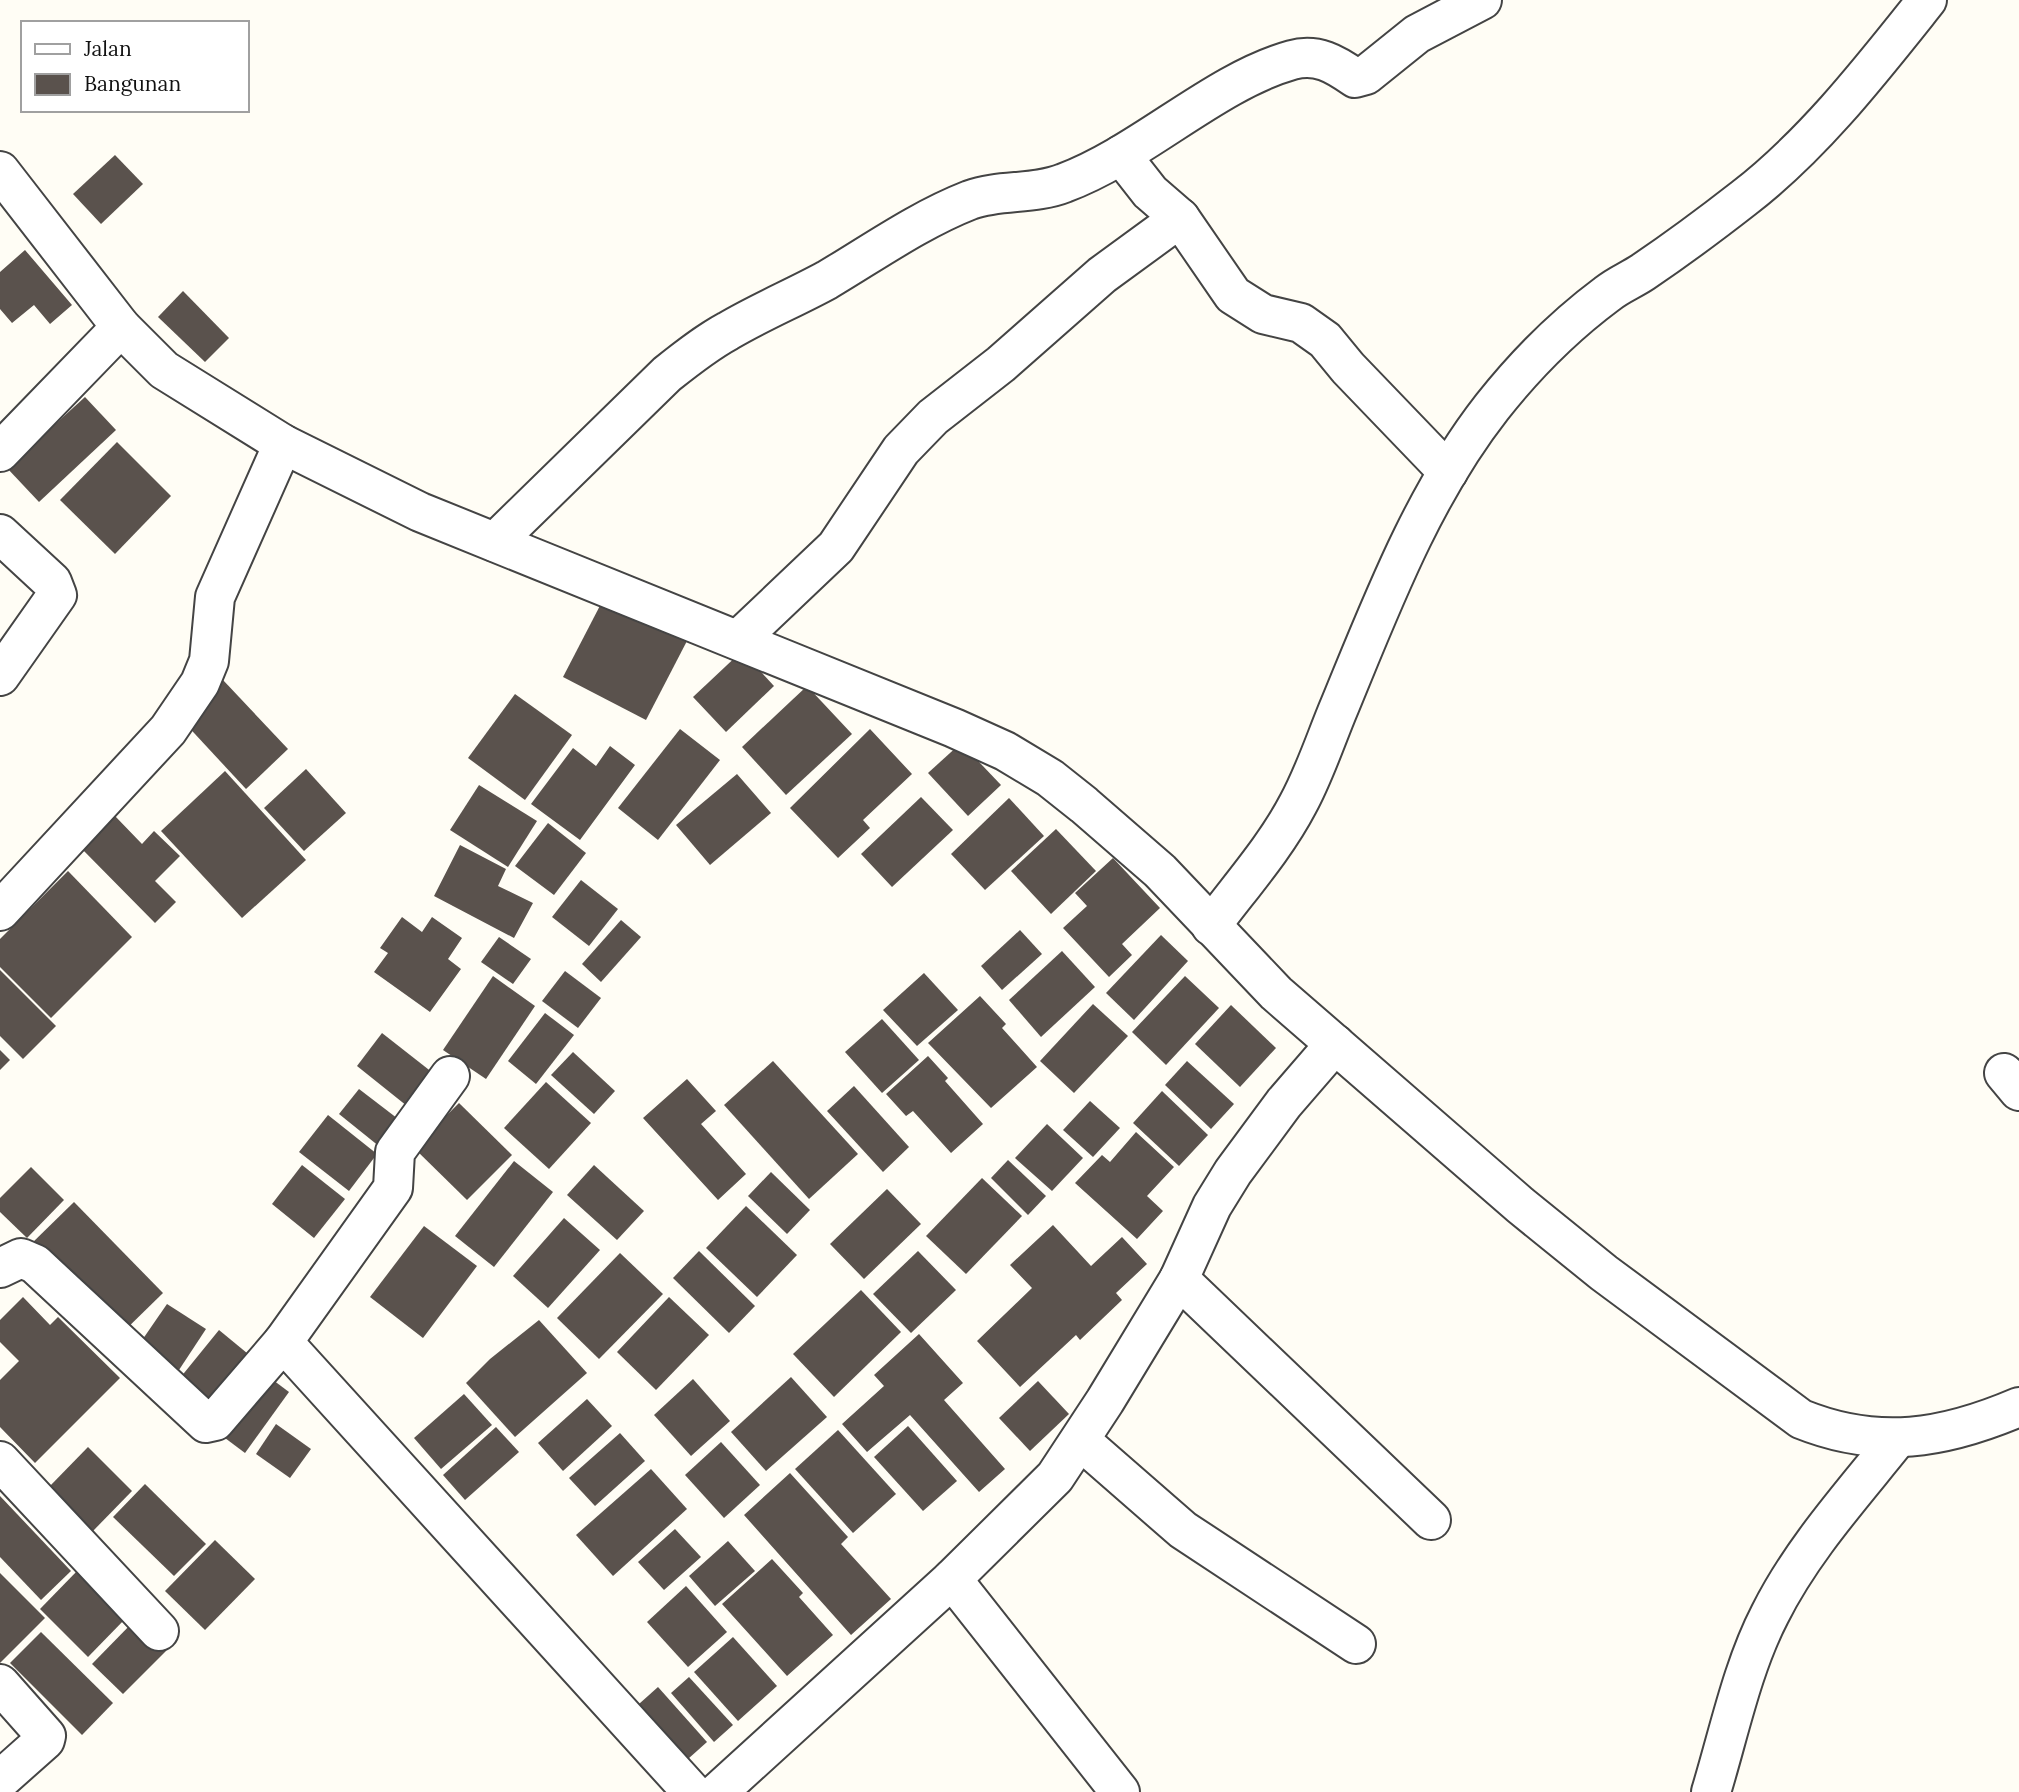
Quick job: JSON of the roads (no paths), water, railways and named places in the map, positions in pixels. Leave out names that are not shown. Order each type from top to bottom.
[{"type":"street","points":[[495,542],[667,374],[729,330],[828,279],[879,246],[970,200],[1003,191],[1062,184],[1121,155],[1256,74],[1293,60],[1313,57],[1334,63],[1354,78],[1366,75],[1417,34],[1482,0]]},
{"type":"street","points":[[1211,926],[1278,837],[1298,805],[1381,606],[1448,472],[1489,410],[1542,350],[1609,292],[1642,272],[1747,196],[1842,102],[1927,0]]},
{"type":"street","points":[[1121,155],[1150,191],[1180,218],[1233,295],[1263,314],[1301,323],[1325,340],[1348,368],[1448,472]]},
{"type":"street","points":[[0,171],[121,327],[164,370],[284,444],[421,512],[954,728],[1004,751],[1050,778],[1160,871],[1276,993],[1335,1044],[1604,1273],[1801,1419],[1831,1431],[1896,1440],[1967,1427],[2019,1407]]},
{"type":"street","points":[[738,640],[836,547],[901,450],[933,417],[1001,364],[1102,275],[1180,218]]},
{"type":"street","points":[[0,452],[121,327]]},
{"type":"street","points":[[0,911],[168,730],[200,683],[209,661],[215,597],[284,444]]},
{"type":"street","points":[[0,534],[52,582],[57,595],[0,676]]},
{"type":"street","points":[[719,1792],[952,1579],[1055,1477],[1179,1279],[1212,1206],[1233,1172],[1284,1103],[1335,1044]]},
{"type":"street","points":[[0,1268],[21,1258],[35,1264],[206,1423],[215,1422],[283,1342],[393,1188],[395,1152],[450,1076]]},
{"type":"street","points":[[1179,1279],[1431,1520]]},
{"type":"street","points":[[283,1342],[692,1792]]},
{"type":"street","points":[[1711,1792],[1759,1639],[1771,1612],[1839,1511],[1896,1440]]},
{"type":"street","points":[[1080,1441],[1183,1530],[1356,1643]]},
{"type":"street","points":[[0,1461],[159,1631]]},
{"type":"street","points":[[952,1579],[1120,1792]]},
{"type":"street","points":[[0,1684],[46,1736],[45,1740],[0,1780]]}]
